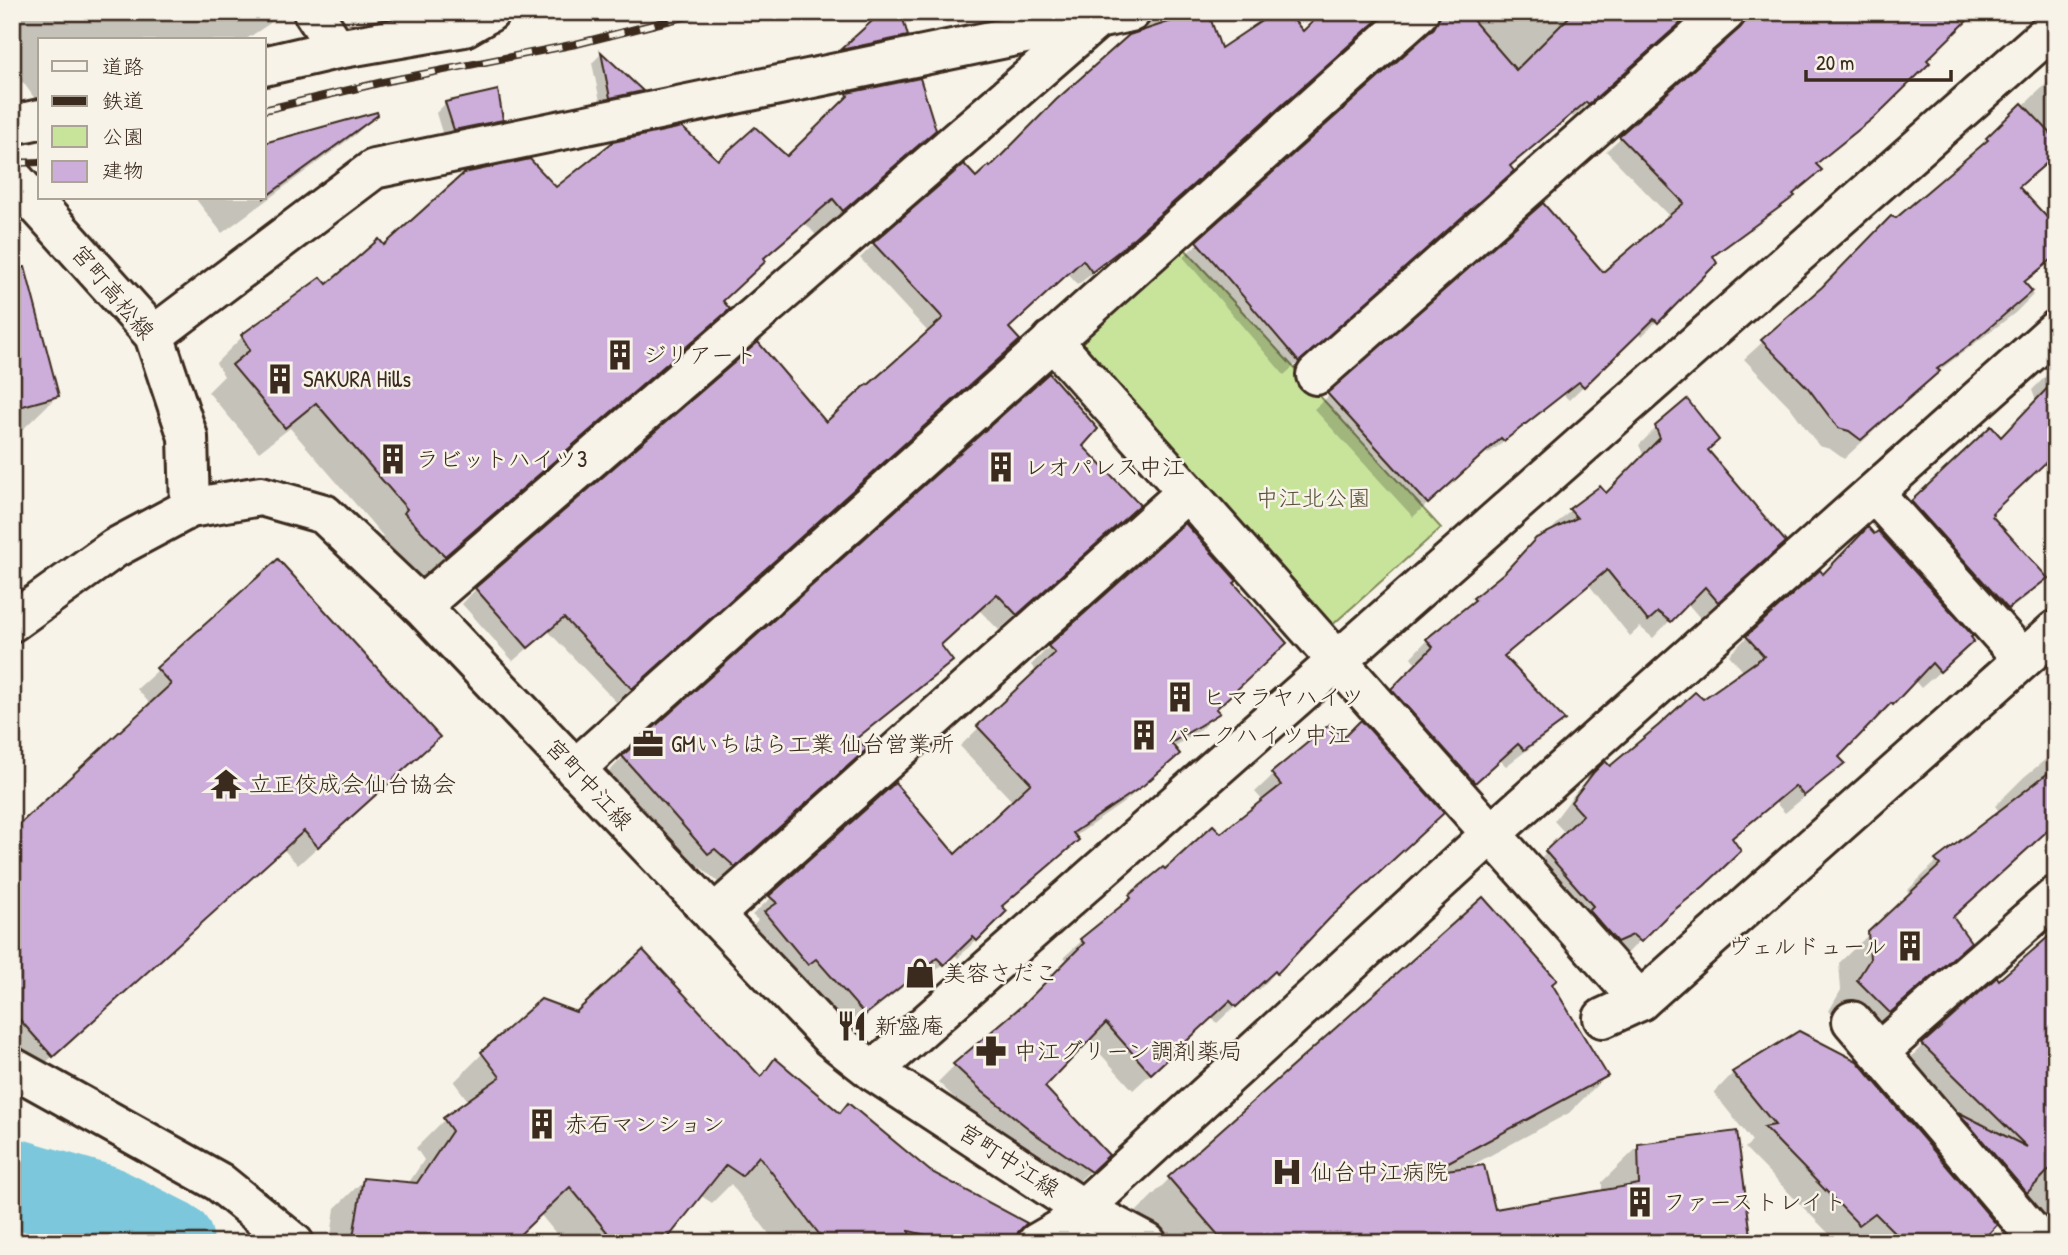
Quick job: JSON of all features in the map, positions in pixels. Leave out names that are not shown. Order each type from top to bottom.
[{"type":"street","points":[[313,12],[337,49]]},
{"type":"street","points":[[266,66],[337,49],[464,27],[490,12]]},
{"type":"street","points":[[575,769],[1419,12]]},
{"type":"street","points":[[1316,375],[1726,12]]},
{"type":"street","points":[[154,335],[374,169],[1114,16]]},
{"type":"street","points":[[421,606],[1114,16]]},
{"type":"street","points":[[873,1071],[2056,26]]},
{"type":"street","points":[[12,125],[38,118]]},
{"type":"street","name":"宮町高松線","points":[[12,177],[154,335],[188,437],[190,508]]},
{"type":"street","points":[[1037,1243],[1061,1229],[1491,834],[2056,330]]},
{"type":"street","points":[[1052,340],[1640,1001]]},
{"type":"street","points":[[714,915],[1187,492]]},
{"type":"street","points":[[1874,493],[2023,659]]},
{"type":"street","name":"宮町中江線","points":[[12,622],[114,548],[190,508],[261,496],[324,514],[421,606],[831,1038],[873,1071],[1083,1209],[1147,1243]]},
{"type":"street","points":[[1604,1018],[1640,1001],[2056,630]]},
{"type":"street","points":[[1879,1052],[2056,896]]},
{"type":"street","points":[[1852,1021],[2041,1243]]},
{"type":"street","points":[[12,1067],[219,1182],[294,1243]]},
{"type":"green space","name":"中江北公園","points":[[1184,248],[1441,528],[1330,627],[1077,343]]},
{"type":"building","points":[[882,12],[901,12],[908,36],[840,50]]},
{"type":"building","points":[[1199,12],[1208,12],[1221,48],[1275,12],[1287,12],[1303,31],[1323,12],[1386,12],[1118,252],[1092,272],[1083,260],[1009,328],[1020,340],[632,689],[564,618],[528,648],[475,588],[758,342],[826,422],[943,318],[873,243],[964,164],[976,177],[989,165],[990,167],[1056,100],[1129,35]]},
{"type":"building","points":[[1440,12],[1466,12],[1516,70],[1574,12],[1693,12],[1589,104],[1586,102],[1510,166],[1514,171],[1299,362],[1196,241],[1434,28]]},
{"type":"building","points":[[1747,12],[1976,12],[1927,60],[1930,63],[1877,115],[1816,164],[1822,170],[1793,194],[1795,196],[1713,256],[1717,263],[1658,323],[1654,319],[1584,387],[1579,382],[1504,441],[1501,438],[1428,504],[1327,393],[1543,203],[1603,272],[1684,203],[1619,136],[1740,28],[1746,20]]},
{"type":"building","points":[[601,52],[643,91],[610,98]]},
{"type":"building","points":[[920,78],[936,130],[843,211],[833,199],[764,258],[766,261],[723,301],[730,309],[445,556],[404,513],[407,509],[316,403],[285,428],[232,365],[250,350],[241,335],[321,277],[327,284],[379,239],[384,245],[464,173],[530,159],[556,187],[613,142],[682,127],[718,160],[755,127],[787,156],[848,96],[847,93]]},
{"type":"building","points":[[498,90],[503,120],[454,130],[445,102]]},
{"type":"building","points":[[2022,103],[2056,139],[2056,155],[2019,187],[2056,227],[2056,256],[2024,282],[2032,291],[1937,369],[1940,371],[1861,440],[1849,431],[1838,428],[1808,388],[1761,340],[1822,287],[1891,216],[1896,218],[1988,140],[1986,138]]},
{"type":"building","points":[[377,112],[378,115],[266,197],[266,142]]},
{"type":"building","points":[[25,267],[59,396],[12,409],[12,268]]},
{"type":"building","points":[[1049,373],[1098,429],[1083,446],[1140,505],[1017,615],[997,594],[941,645],[953,661],[857,738],[867,749],[735,867],[715,849],[708,854],[622,756]]},
{"type":"building","points":[[2056,379],[2056,453],[1992,513],[2048,578],[2008,609],[1911,501],[1991,426],[2001,437]]},
{"type":"building","points":[[1687,399],[1719,440],[1708,450],[1786,542],[1718,602],[1705,587],[1671,622],[1658,612],[1648,621],[1607,570],[1504,656],[1565,720],[1524,750],[1518,744],[1475,783],[1391,689],[1433,647],[1426,639],[1475,600],[1473,598],[1505,572],[1536,538],[1577,518],[1569,509],[1600,486],[1606,493],[1660,438],[1655,426]]},
{"type":"building","points":[[1185,523],[1287,643],[1216,709],[1220,713],[1171,743],[1180,754],[1144,785],[1073,833],[1079,840],[1002,906],[1007,911],[977,941],[973,937],[944,965],[937,958],[865,1015],[816,959],[808,965],[764,912],[777,903],[769,896],[895,783],[955,854],[1031,783],[977,726],[1055,653],[1048,646]]},
{"type":"building","points":[[1868,527],[1874,534],[1878,531],[1973,636],[1971,637],[1974,641],[1940,672],[1932,663],[1839,757],[1845,763],[1804,796],[1795,786],[1732,838],[1741,851],[1641,942],[1633,935],[1617,942],[1589,910],[1593,906],[1545,851],[1583,815],[1571,802],[1605,761],[1610,766],[1695,692],[1703,699],[1764,656],[1746,636],[1820,570],[1823,574]]},
{"type":"building","name":"立正佼成会仙台協会","points":[[278,559],[440,737],[318,847],[304,831],[53,1057],[12,1011],[12,831],[171,684],[156,668]]},
{"type":"building","points":[[1361,720],[1444,813],[1330,918],[1277,974],[1275,971],[1236,1007],[1230,1001],[1151,1074],[1106,1023],[1045,1087],[1109,1155],[1091,1172],[1038,1136],[953,1064],[1024,1004],[1084,943],[1080,939],[1131,898],[1129,895],[1163,867],[1165,869],[1213,825],[1221,833],[1281,785],[1271,773],[1330,724],[1343,738]]},
{"type":"building","points":[[2056,767],[2056,823],[1953,917],[1971,942],[1890,1013],[1857,980],[1870,959],[1868,932],[1940,865],[1935,860]]},
{"type":"building","points":[[1483,897],[1557,980],[1552,984],[1608,1076],[1430,1172],[1484,1165],[1495,1209],[1639,1184],[1638,1144],[1737,1131],[1752,1243],[1225,1243],[1168,1177]]},
{"type":"building","points":[[2056,930],[2056,1175],[2050,1169],[2027,1193],[1958,1112],[2027,1147],[1922,1044],[1997,977],[1999,980]]},
{"type":"building","points":[[643,950],[761,1077],[775,1058],[840,1113],[848,1103],[930,1171],[1027,1223],[1018,1232],[1015,1243],[961,1243],[909,1231],[910,1243],[826,1243],[759,1156],[742,1176],[726,1165],[664,1243],[616,1243],[570,1187],[511,1243],[352,1243],[363,1178],[417,1183],[452,1131],[443,1118],[500,1077],[481,1052],[541,999],[576,1012]]},
{"type":"building","points":[[1799,1031],[1857,1061],[1997,1225],[1980,1243],[1905,1243],[1875,1213],[1859,1225],[1764,1127],[1775,1125],[1732,1072]]},
{"type":"waterway","points":[[12,1182],[101,1208],[170,1243]]},
{"type":"railway","points":[[266,110],[383,82],[576,44],[703,12]]},
{"type":"railway","points":[[12,163],[38,162]]},
{"type":"place","name":"ジリアート","points":[[620,355]]},
{"type":"place","name":"SAKURA Hills","points":[[280,379]]},
{"type":"place","name":"ラビットハイツ3","points":[[393,459]]},
{"type":"place","name":"レオパレス中江","points":[[1001,467]]},
{"type":"place","name":"ヒマラヤハイツ","points":[[1180,697]]},
{"type":"place","name":"パークハイツ中江","points":[[1144,735]]},
{"type":"place","name":"GMいちはら工業 仙台営業所","points":[[648,744]]},
{"type":"place","name":"立正佼成会仙台協会","points":[[226,784]]},
{"type":"place","name":"ヴェルドュール","points":[[1910,946]]},
{"type":"place","name":"美容さだこ","points":[[920,973]]},
{"type":"place","name":"新盛庵","points":[[852,1026]]},
{"type":"place","name":"中江グリーン調剤薬局","points":[[991,1051]]},
{"type":"place","name":"赤石マンション","points":[[542,1124]]},
{"type":"place","name":"仙台中江病院","points":[[1287,1172]]},
{"type":"place","name":"ファーストレイト","points":[[1640,1202]]}]
